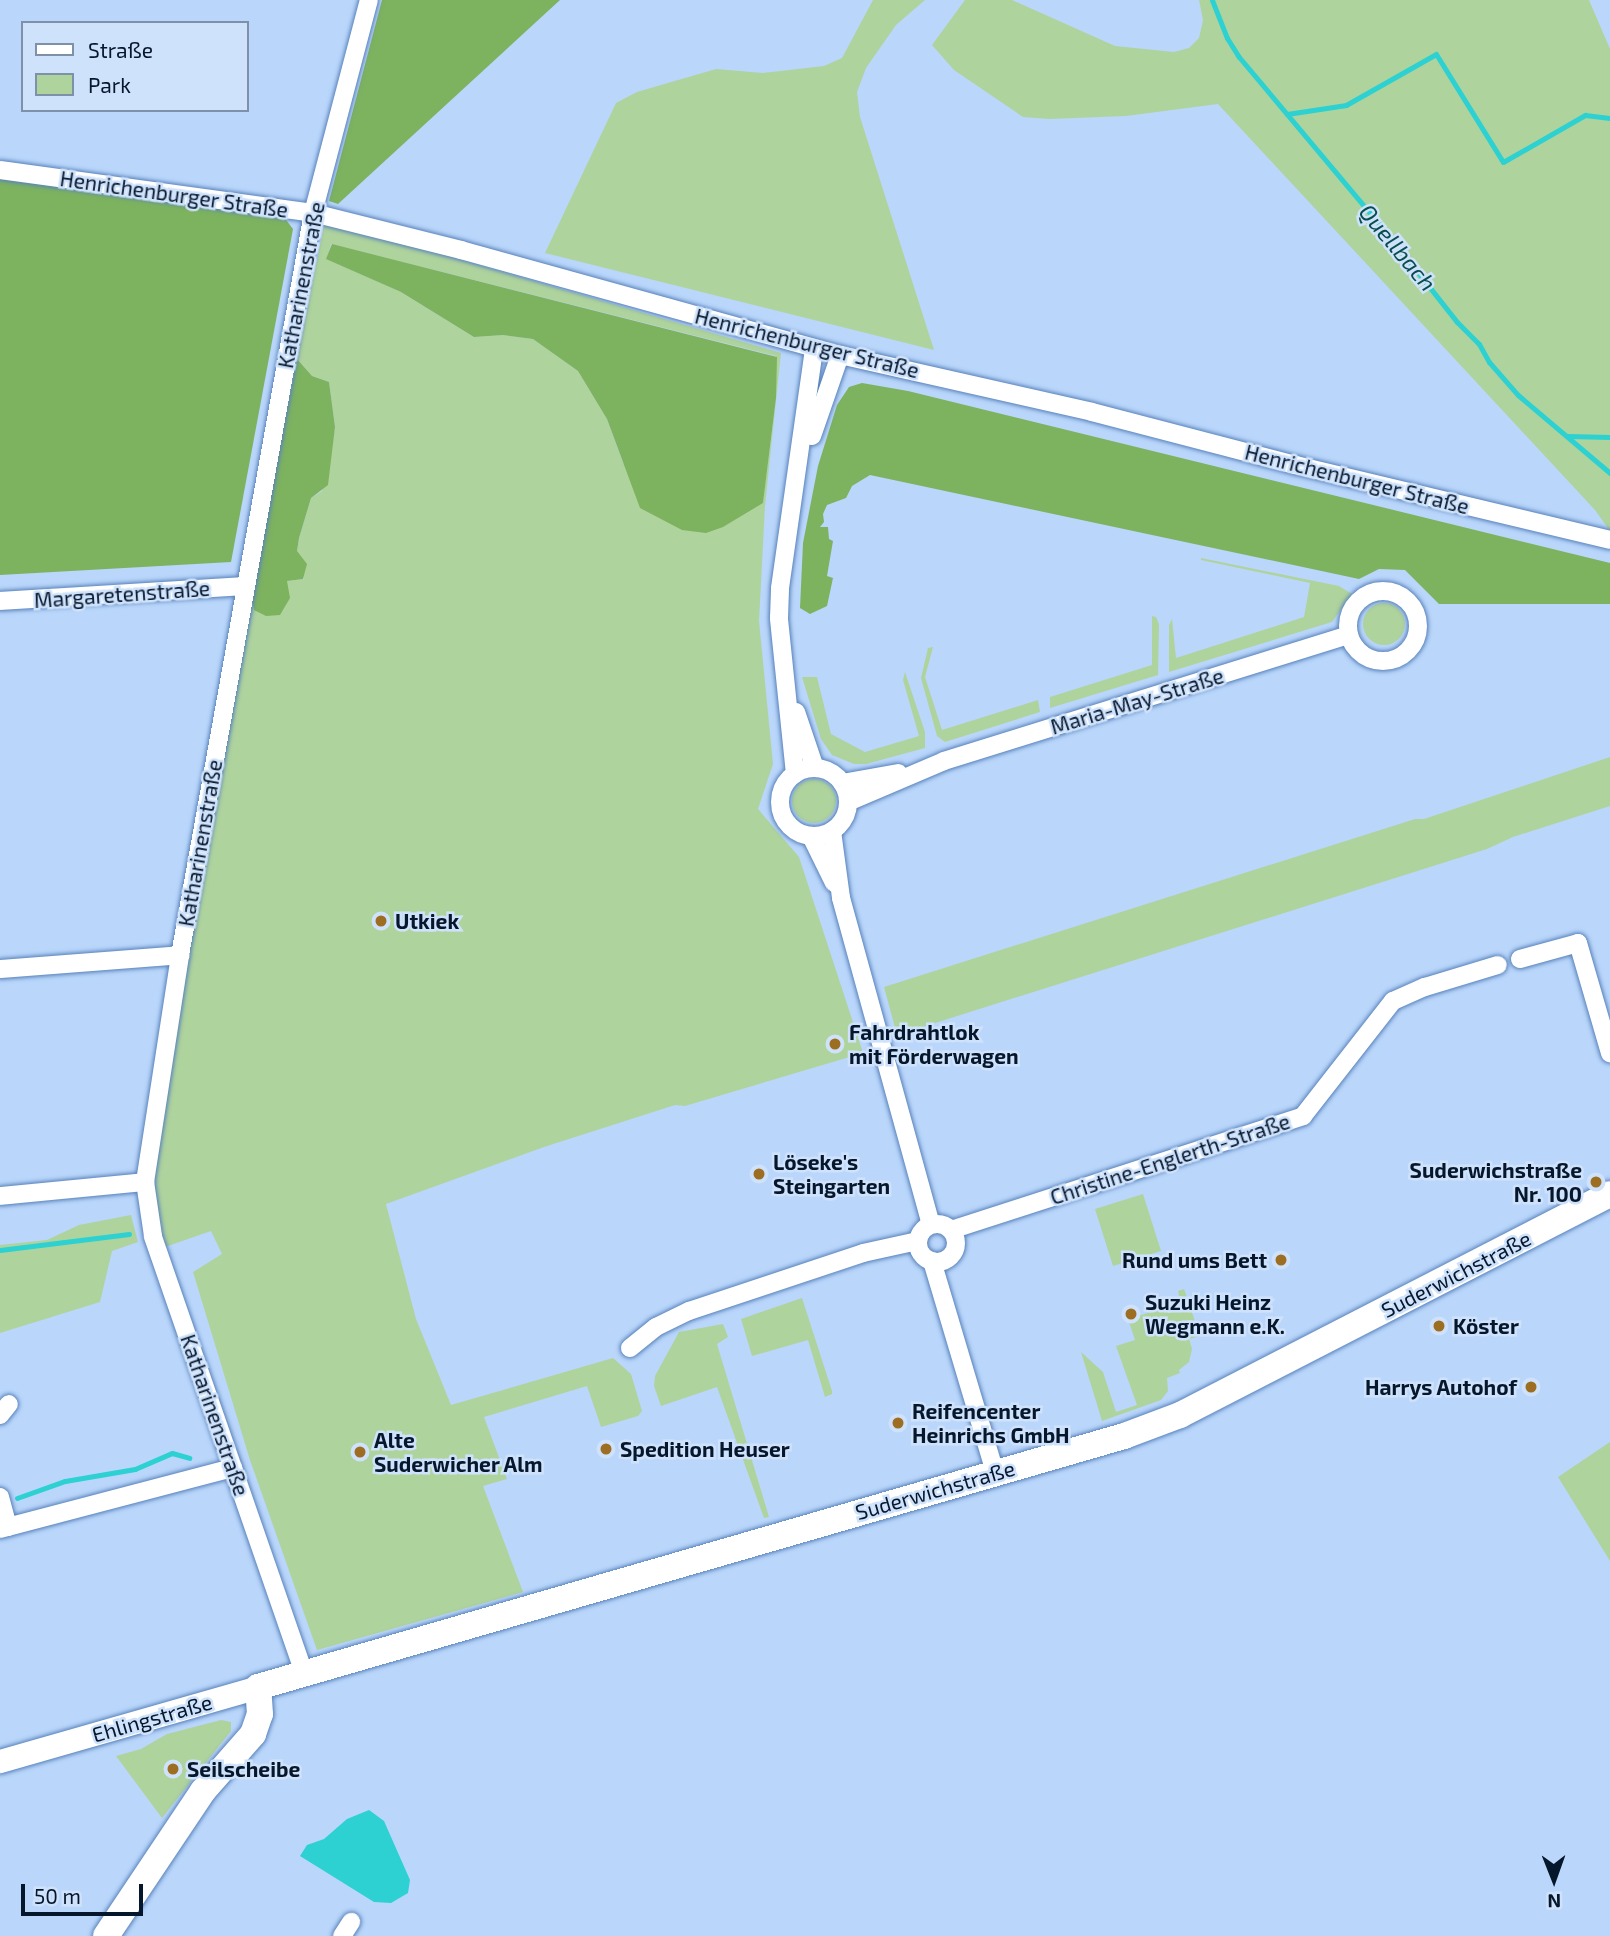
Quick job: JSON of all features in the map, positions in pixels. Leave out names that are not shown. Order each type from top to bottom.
[{"type":"main road","name":"Suderwichstraße","points":[[304,1672],[1124,1436],[1180,1415],[1610,1194]]},
{"type":"main road","name":"Ehlingstraße","points":[[258,1686],[304,1672]]},
{"type":"main road","points":[[106,1936],[203,1791],[253,1734],[260,1714],[258,1686]]},
{"type":"street","name":"Katharinenstraße","points":[[304,1672],[153,1236],[145,1182],[180,956],[313,213],[369,0]]},
{"type":"street","name":"Henrichenburger Straße","points":[[0,170],[313,213],[474,253],[839,355],[1092,412],[1296,465],[1610,540]]},
{"type":"street","points":[[794,774],[780,588],[814,348]]},
{"type":"street","points":[[792,503],[839,355]]},
{"type":"street","name":"Margaretenstraße","points":[[0,601],[245,586]]},
{"type":"street","points":[[1380,591],[1404,597],[1418,617],[1419,628],[1411,649],[1401,657],[1388,661],[1364,656],[1349,635],[1348,623],[1358,601],[1380,591]]},
{"type":"street","name":"Maria-May-Straße","points":[[842,783],[925,767],[1349,635]]},
{"type":"street","points":[[785,675],[816,768]]},
{"type":"street","name":"Maria-May-Straße","points":[[848,802],[925,767]]},
{"type":"street","points":[[811,836],[832,831],[841,823],[848,802],[842,783],[835,775],[816,768],[794,774],[782,789],[779,801],[781,814],[788,825],[811,836],[841,898]]},
{"type":"street","points":[[832,831],[841,898],[931,1224]]},
{"type":"street","points":[[1520,959],[1578,943],[1610,1053]]},
{"type":"street","points":[[0,969],[180,956]]},
{"type":"street","name":"Christine-Englerth-Straße","points":[[951,1230],[1303,1116],[1393,1001],[1425,987],[1498,965]]},
{"type":"street","points":[[0,1196],[145,1182]]},
{"type":"street","points":[[932,1261],[944,1261],[953,1253],[956,1241],[951,1230],[942,1225],[931,1224],[922,1231],[918,1241],[920,1252],[932,1261],[995,1472]]},
{"type":"street","points":[[630,1348],[656,1327],[688,1311],[863,1253],[918,1241]]},
{"type":"street","points":[[0,1497],[4,1528],[233,1468]]},
{"type":"street","name":"Ehlingstraße","points":[[0,1761],[258,1686]]},
{"type":"street","points":[[342,1936],[351,1922],[357,1936]]},
{"type":"green space","points":[[873,0],[925,0],[896,25],[866,68],[857,92],[860,117],[934,350],[545,253],[616,103],[637,92],[716,69],[763,73],[824,66],[842,58]]},
{"type":"green space","points":[[965,0],[1012,0],[1115,46],[1174,52],[1189,48],[1199,38],[1203,20],[1199,0],[1589,0],[1610,49],[1610,531],[1595,510],[1218,104],[1126,116],[1049,119],[1023,117],[954,70],[932,45]]},
{"type":"green space","points":[[325,220],[781,353],[765,506],[759,621],[773,764],[758,809],[799,857],[863,1053],[685,1106],[675,1105],[544,1147],[386,1204],[416,1319],[451,1405],[613,1358],[631,1374],[642,1411],[638,1416],[601,1427],[587,1386],[484,1417],[507,1479],[483,1486],[523,1592],[317,1650],[250,1460],[193,1272],[222,1254],[211,1231],[165,1247],[151,1177],[251,587]],"holes":[[[331,244],[776,356],[776,398],[763,503],[744,512],[623,463],[607,419],[578,371],[533,339],[503,335],[474,337],[401,292],[327,259]],[[298,360],[312,376],[329,382],[335,427],[332,447],[322,491],[311,498],[299,538],[297,551],[304,579],[287,581],[251,594]]]},
{"type":"green space","points":[[1201,558],[1339,586],[1352,594],[1332,622],[1169,672],[1169,625],[1172,619],[1176,658],[1304,617],[1310,583]]},
{"type":"green space","points":[[1384,603],[1399,609],[1405,624],[1399,639],[1384,645],[1369,639],[1363,624],[1369,609]]},
{"type":"green space","points":[[1152,616],[1156,617],[1159,624],[1158,675],[1050,708],[1050,697],[1152,665]]},
{"type":"green space","points":[[933,647],[925,677],[942,730],[1038,700],[1040,712],[945,742],[937,736],[921,678],[928,648]]},
{"type":"green space","points":[[905,672],[925,732],[925,748],[866,764],[854,764],[832,755],[821,739],[802,677],[817,677],[831,734],[865,752],[919,736],[903,680]]},
{"type":"green space","points":[[1610,757],[1610,806],[1513,837],[1487,849],[897,1035],[884,987],[1415,819],[1424,819]]},
{"type":"green space","points":[[814,779],[829,786],[836,801],[829,816],[814,823],[799,816],[792,801],[799,786]]},
{"type":"green space","points":[[1143,1194],[1161,1251],[1113,1266],[1095,1209]]},
{"type":"green space","points":[[131,1215],[138,1242],[112,1251],[100,1302],[0,1333],[0,1245],[47,1240],[79,1225]]},
{"type":"green space","points":[[1184,1289],[1200,1336],[1189,1339],[1192,1349],[1189,1362],[1179,1370],[1180,1373],[1167,1378],[1168,1391],[1161,1400],[1102,1421],[1081,1352],[1103,1372],[1116,1412],[1137,1405],[1116,1346],[1135,1340],[1128,1319],[1181,1303],[1178,1291]]},
{"type":"green space","points":[[802,1298],[832,1391],[832,1394],[825,1397],[808,1340],[752,1356],[741,1319]]},
{"type":"green space","points":[[723,1324],[728,1337],[717,1344],[769,1517],[764,1518],[717,1387],[661,1406],[654,1386],[655,1376],[679,1332]]},
{"type":"green space","points":[[1610,1442],[1610,1561],[1558,1477]]},
{"type":"green space","points":[[221,1720],[231,1722],[231,1731],[162,1818],[116,1756],[141,1749],[167,1734]]},
{"type":"shaded area","points":[[382,0],[560,0],[338,204],[329,201]]},
{"type":"shaded area","points":[[0,179],[283,216],[293,229],[231,562],[0,575]]},
{"type":"shaded area","points":[[332,244],[777,357],[776,398],[763,503],[723,527],[706,533],[682,530],[640,508],[607,419],[578,371],[533,339],[503,335],[474,337],[401,292],[326,259]]},
{"type":"shaded area","points":[[297,359],[312,376],[329,382],[335,427],[328,485],[311,498],[299,538],[297,551],[307,564],[303,579],[287,581],[290,598],[280,615],[266,616],[254,610],[251,594]]},
{"type":"shaded area","points":[[862,383],[908,391],[1610,563],[1610,604],[1439,604],[1405,570],[1379,569],[1359,579],[870,475],[852,486],[846,498],[827,505],[823,514],[824,522],[820,527],[828,527],[829,539],[833,541],[827,576],[833,578],[827,606],[810,614],[800,608],[803,543],[818,466],[837,405],[849,387]]},
{"type":"shaded area","points":[[369,1810],[384,1821],[410,1880],[408,1893],[391,1903],[374,1902],[300,1856],[307,1845],[324,1839],[347,1819]]},
{"type":"waterway","name":"Quellbach","points":[[1212,0],[1227,38],[1239,57],[1394,242],[1457,322],[1479,344],[1489,362],[1518,395],[1610,473]]},
{"type":"waterway","points":[[1287,114],[1346,105],[1436,54],[1503,162],[1585,115],[1610,118]]},
{"type":"waterway","points":[[1568,436],[1610,437]]},
{"type":"waterway","points":[[0,1250],[129,1234]]},
{"type":"waterway","points":[[17,1498],[65,1481],[135,1469],[172,1453],[189,1458]]},
{"type":"place","name":"Utkiek","points":[[381,921]]},
{"type":"place","name":"Fahrdrahtlok mit Förderwagen","points":[[835,1044]]},
{"type":"place","name":"Löseke's Steingarten","points":[[759,1174]]},
{"type":"place","name":"Suderwichstraße Nr. 100","points":[[1596,1182]]},
{"type":"place","name":"Rund ums Bett","points":[[1281,1260]]},
{"type":"place","name":"Suzuki Heinz Wegmann e.K.","points":[[1131,1314]]},
{"type":"place","name":"Köster","points":[[1439,1326]]},
{"type":"place","name":"Harrys Autohof","points":[[1531,1387]]},
{"type":"place","name":"Reifencenter Heinrichs GmbH","points":[[898,1423]]},
{"type":"place","name":"Spedition Heuser","points":[[606,1449]]},
{"type":"place","name":"Alte Suderwicher Alm","points":[[360,1452]]},
{"type":"place","name":"Seilscheibe","points":[[173,1769]]}]
